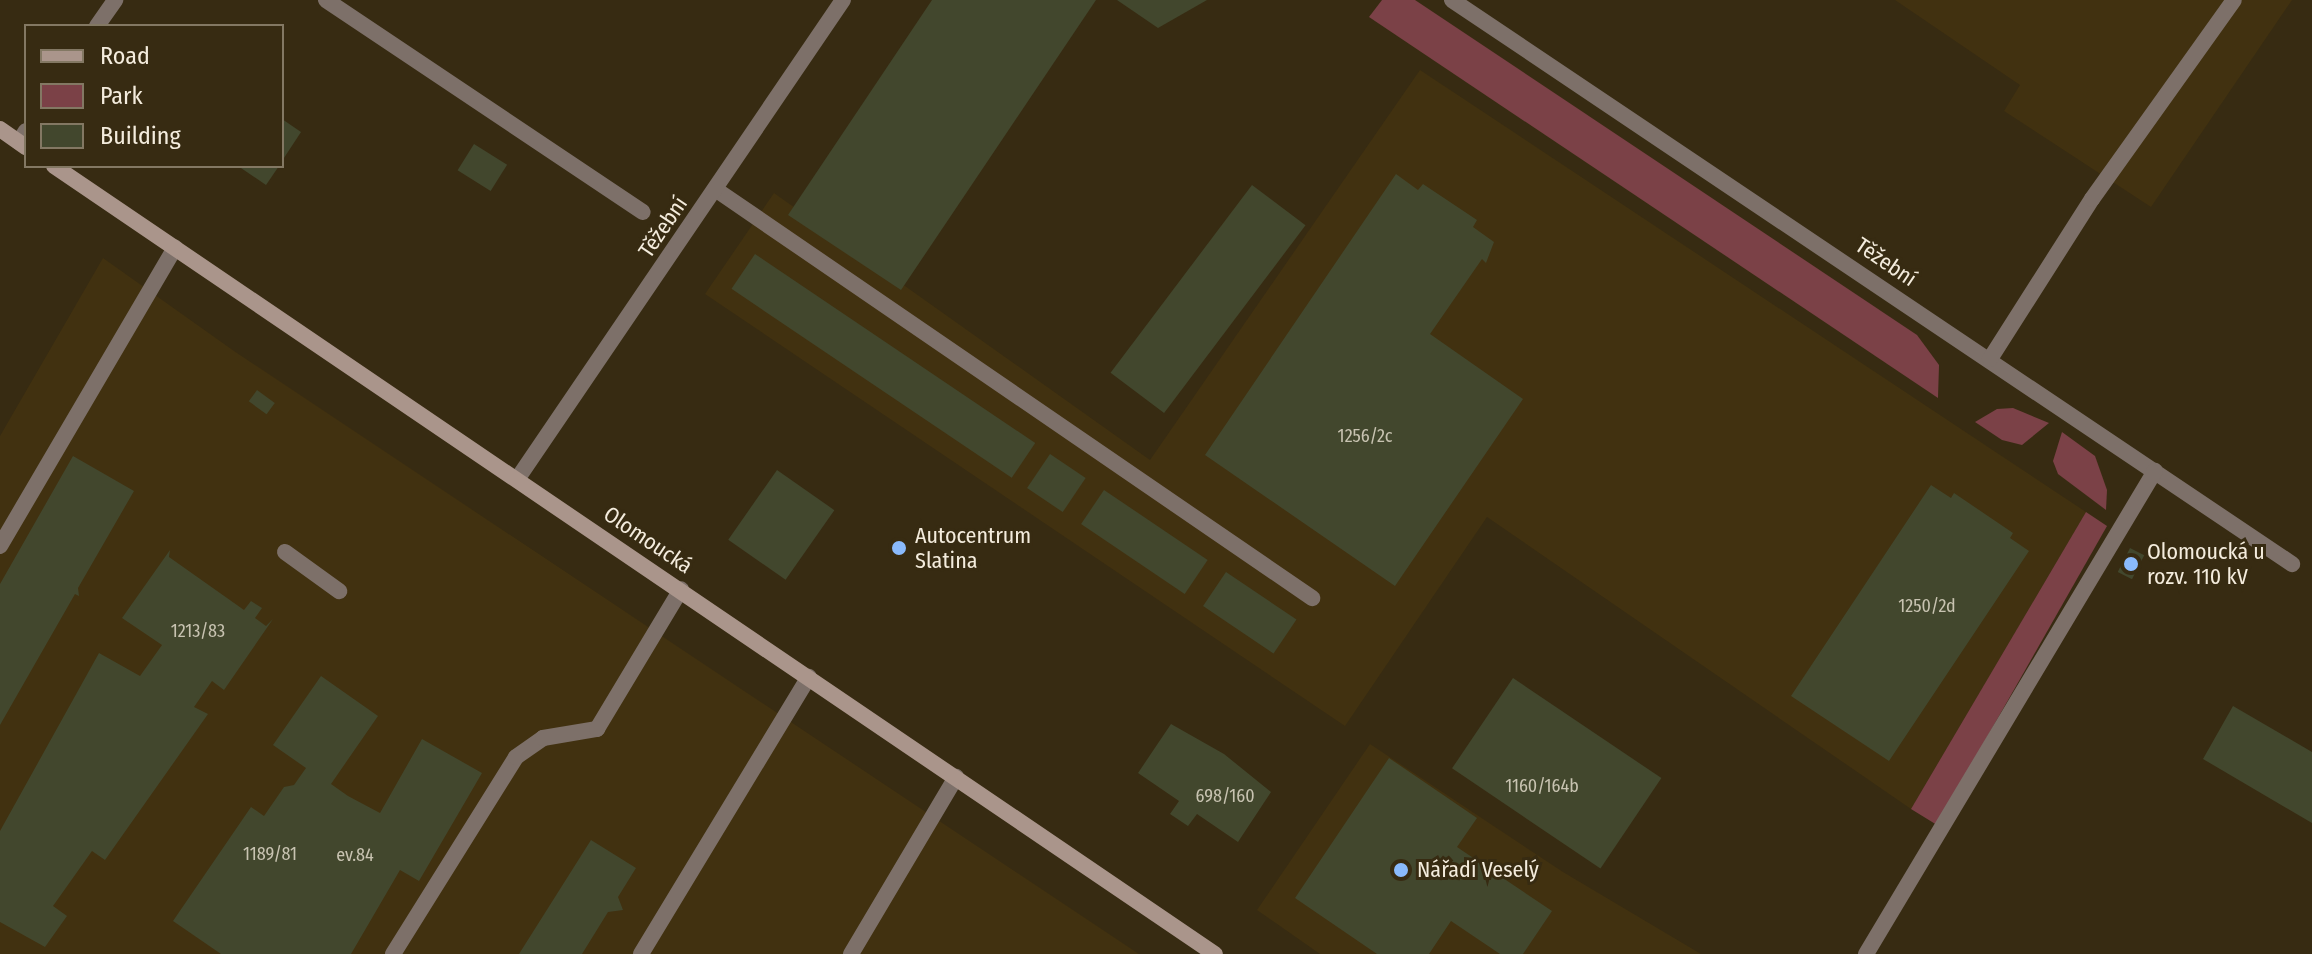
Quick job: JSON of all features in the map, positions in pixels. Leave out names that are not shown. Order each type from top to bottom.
[{"type":"main road","points":[[0,129],[24,140]]},
{"type":"main road","name":"Olomoucká","points":[[57,168],[518,478],[1215,954]]},
{"type":"street","points":[[98,24],[115,0]]},
{"type":"street","points":[[326,0],[643,212]]},
{"type":"street","name":"Těžební","points":[[518,478],[843,0]]},
{"type":"street","name":"Těžební","points":[[1452,0],[2292,564]]},
{"type":"street","points":[[1990,359],[2092,199],[2234,0]]},
{"type":"street","points":[[715,189],[1312,598]]},
{"type":"street","points":[[0,546],[175,248]]},
{"type":"street","points":[[1866,954],[2155,471]]},
{"type":"street","points":[[285,552],[339,591]]},
{"type":"street","points":[[393,954],[516,757],[543,738],[597,729],[681,589]]},
{"type":"street","points":[[641,954],[809,677]]},
{"type":"street","points":[[851,954],[956,777]]},
{"type":"shaded area","points":[[1895,0],[2292,0],[2151,207],[2004,111],[2020,85]]},
{"type":"shaded area","points":[[1420,70],[2086,512],[1911,809],[1487,517],[1345,726],[705,294],[774,193],[1150,460]]},
{"type":"shaded area","points":[[103,258],[234,351],[1139,954],[0,954],[0,436]]},
{"type":"shaded area","points":[[1370,744],[1563,872],[1701,954],[1320,954],[1257,910]]},
{"type":"green space","points":[[1382,0],[1415,0],[1917,335],[1939,365],[1938,398],[1369,17]]},
{"type":"green space","points":[[2013,408],[2049,423],[2022,445],[2002,440],[1975,422],[1997,409]]},
{"type":"green space","points":[[2062,432],[2095,456],[2107,490],[2106,510],[2058,474],[2053,461]]},
{"type":"green space","points":[[2086,512],[2107,526],[1937,825],[1911,809]]},
{"type":"building","points":[[932,0],[1096,0],[901,290],[788,215]]},
{"type":"building","points":[[1117,0],[1207,0],[1158,28]]},
{"type":"building","points":[[284,120],[301,132],[284,158]]},
{"type":"building","points":[[474,144],[507,165],[491,191],[458,170]]},
{"type":"building","points":[[241,168],[278,168],[266,185]]},
{"type":"building","points":[[1396,174],[1418,190],[1423,184],[1477,220],[1473,227],[1494,242],[1486,263],[1482,259],[1430,334],[1523,399],[1395,586],[1205,455]]},
{"type":"building","points":[[1252,185],[1306,225],[1164,413],[1111,373]]},
{"type":"building","points":[[755,254],[1035,443],[1012,478],[732,289]]},
{"type":"building","points":[[257,390],[275,403],[267,414],[249,401]]},
{"type":"building","points":[[1050,454],[1086,478],[1063,512],[1027,488]]},
{"type":"building","points":[[73,456],[134,491],[78,588],[79,596],[75,594],[0,725],[0,584]]},
{"type":"building","points":[[777,470],[834,510],[786,580],[728,540]]},
{"type":"building","points":[[1931,485],[1951,498],[1954,493],[2013,533],[2010,538],[2029,551],[1889,761],[1791,696]]},
{"type":"building","points":[[1104,490],[1208,560],[1185,594],[1081,524]]},
{"type":"building","name":"Olomoucká u rozv. 110 kV","points":[[2130,548],[2144,555],[2132,579],[2118,572]]},
{"type":"building","points":[[170,550],[169,557],[244,610],[251,601],[262,608],[255,618],[266,626],[273,619],[224,690],[212,681],[194,707],[208,714],[105,860],[92,851],[53,906],[67,916],[45,947],[0,922],[0,831],[99,653],[140,676],[162,645],[122,618]]},
{"type":"building","points":[[1226,572],[1296,620],[1274,654],[1203,606]]},
{"type":"building","points":[[321,676],[378,716],[331,784],[348,796],[380,813],[422,739],[482,773],[419,881],[400,870],[351,954],[221,954],[173,921],[251,807],[264,816],[284,787],[294,785],[306,768],[273,745]]},
{"type":"building","points":[[1513,678],[1661,778],[1600,868],[1452,768]]},
{"type":"building","points":[[2233,706],[2312,752],[2312,823],[2203,759]]},
{"type":"building","points":[[1171,724],[1224,754],[1271,792],[1238,842],[1197,814],[1188,826],[1170,814],[1179,801],[1138,773]]},
{"type":"building","points":[[1389,758],[1477,818],[1457,847],[1552,911],[1523,954],[1500,954],[1451,921],[1429,954],[1377,954],[1295,898]]},
{"type":"building","points":[[591,840],[636,868],[618,897],[623,910],[608,912],[582,954],[519,954]]},
{"type":"place","name":"Autocentrum Slatina","points":[[899,548]]},
{"type":"place","name":"Olomoucká u rozv. 110 kV","points":[[2131,564]]},
{"type":"place","name":"Nářadí Veselý","points":[[1401,870]]}]
